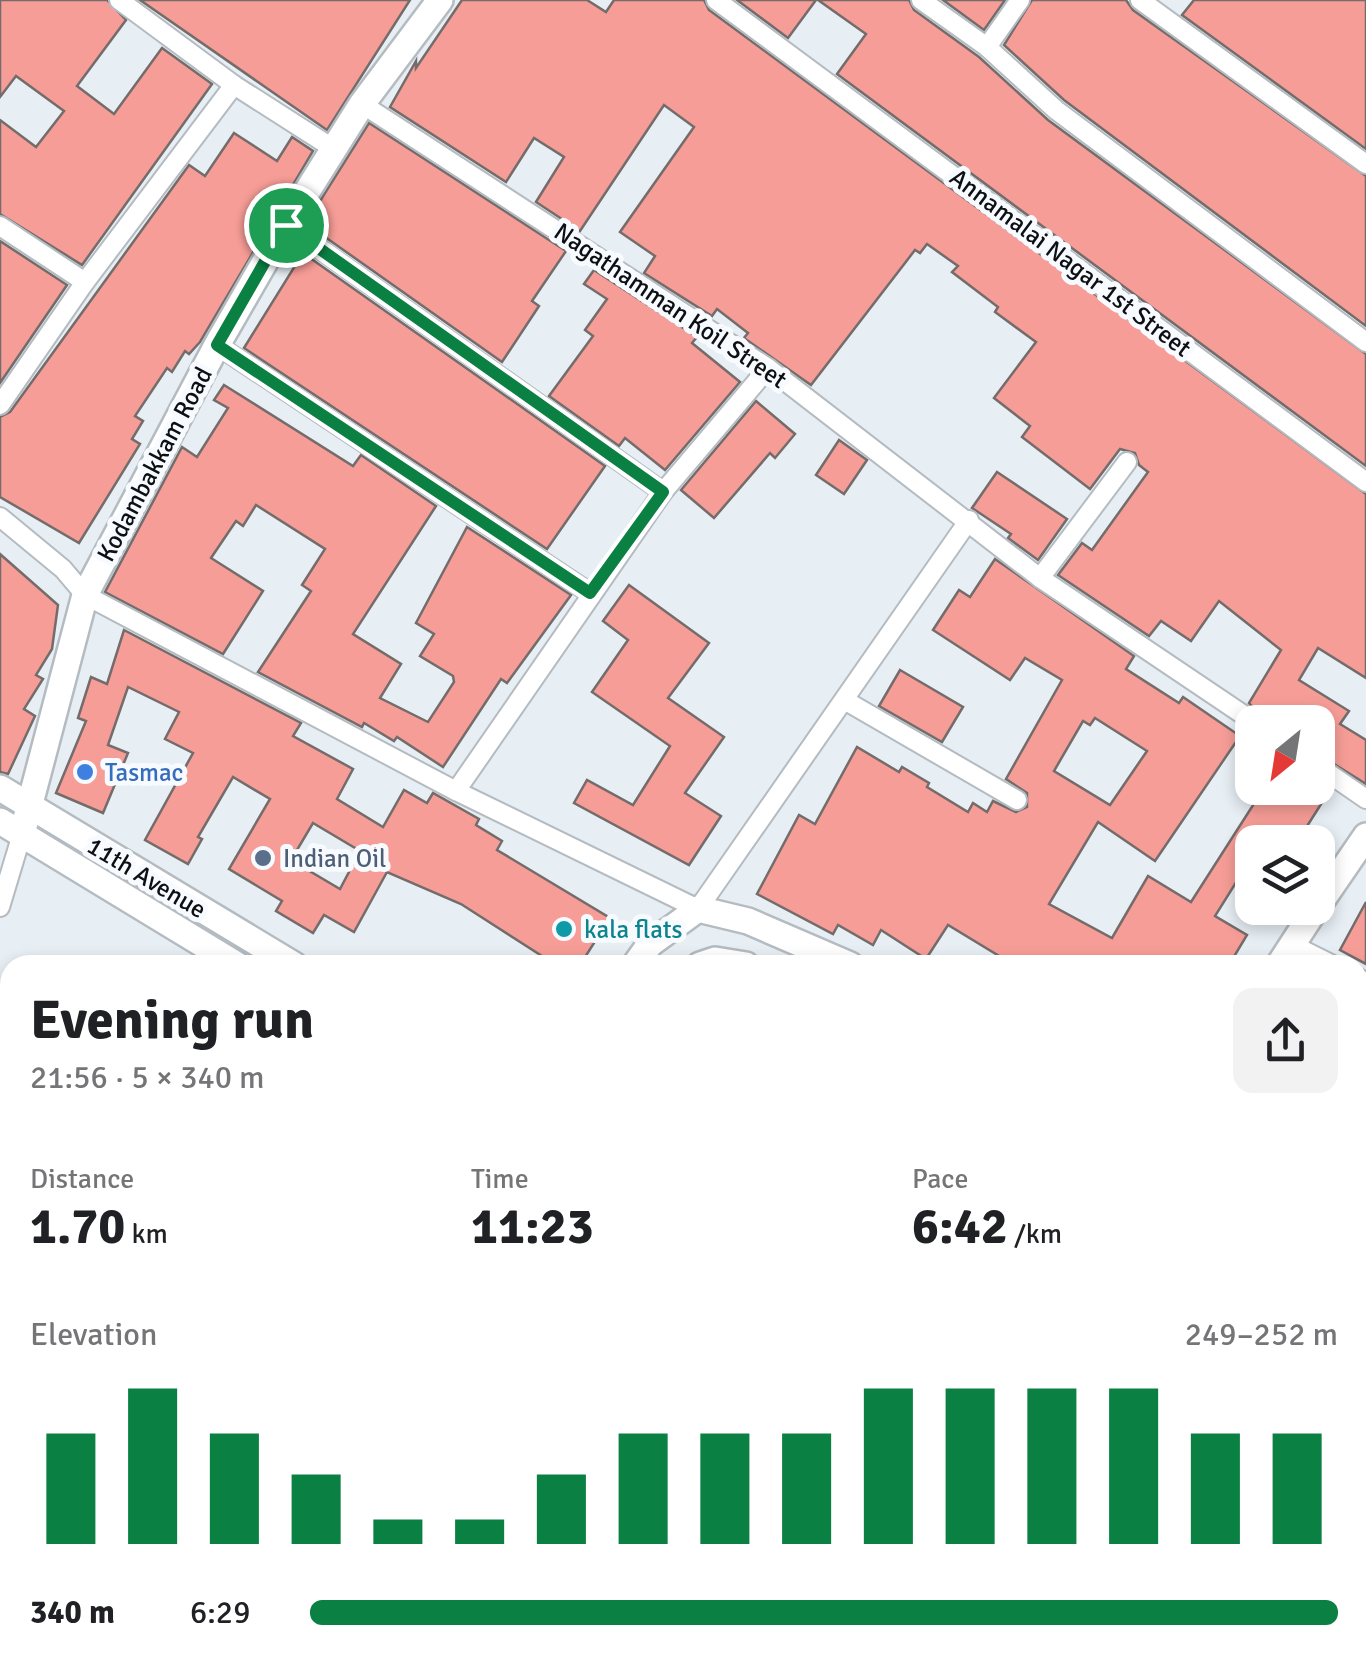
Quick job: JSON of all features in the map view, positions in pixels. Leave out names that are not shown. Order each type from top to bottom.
[{"type":"main road","name":"Kodambakkam Road","points":[[11,827],[30,806],[85,595],[217,345],[286,225],[428,4]]},
{"type":"main road","name":"11th Avenue","points":[[0,788],[277,955]]},
{"type":"main road","name":"11th Avenue","points":[[11,827],[221,955]]},
{"type":"main road","points":[[1335,881],[1366,836]]},
{"type":"main road","points":[[642,955],[650,944],[698,909],[748,921],[827,955]]},
{"type":"main road","points":[[1285,955],[1305,925]]},
{"type":"street","points":[[120,0],[234,84],[334,149]]},
{"type":"street","name":"Annamalai Nagar 1st Street","points":[[716,0],[1366,482]]},
{"type":"street","points":[[921,0],[987,47],[1056,110],[1366,342]]},
{"type":"street","points":[[987,47],[1020,0]]},
{"type":"street","points":[[1140,0],[1366,164]]},
{"type":"street","points":[[0,404],[85,282],[234,84]]},
{"type":"street","name":"Nagathamman Koil Street","points":[[362,104],[768,368],[1040,578],[1235,709]]},
{"type":"street","points":[[286,225],[663,492]]},
{"type":"street","points":[[0,226],[85,282]]},
{"type":"street","points":[[217,345],[590,593]]},
{"type":"street","points":[[456,791],[663,492],[768,368]]},
{"type":"street","points":[[1040,578],[1126,462]]},
{"type":"street","points":[[0,517],[63,568],[85,595],[456,791],[698,909],[969,520]]},
{"type":"street","points":[[846,701],[1017,800]]},
{"type":"street","points":[[1335,778],[1366,799]]},
{"type":"street","points":[[0,907],[11,827]]},
{"type":"building","points":[[0,0],[107,0],[126,20],[77,86],[114,114],[162,48],[212,84],[82,265],[0,214],[0,120],[36,147],[64,111],[16,76],[0,97]]},
{"type":"building","points":[[140,0],[410,0],[327,130]]},
{"type":"building","points":[[462,0],[587,0],[606,12],[614,0],[704,0],[709,10],[1366,494],[1366,678],[1318,648],[1299,680],[1349,711],[1340,724],[1366,740],[1366,784],[1335,765],[1335,705],[1249,703],[1281,650],[1219,601],[1191,641],[1161,621],[1149,636],[1058,575],[1082,543],[1092,550],[1148,472],[1139,465],[1135,453],[1120,449],[1090,489],[1022,437],[1030,426],[994,398],[1036,342],[995,312],[998,307],[952,272],[958,266],[927,244],[920,253],[915,250],[811,385],[744,338],[748,333],[717,309],[712,316],[644,273],[655,256],[620,232],[694,127],[664,105],[580,231],[536,202],[564,157],[534,138],[506,182],[390,107],[416,61],[416,68]]},
{"type":"building","points":[[737,0],[816,0],[788,38]]},
{"type":"building","points":[[818,0],[909,0],[914,10],[979,57],[1048,120],[1366,354],[1366,466],[837,74],[866,34]]},
{"type":"building","points":[[943,0],[1005,0],[984,30]]},
{"type":"building","points":[[1032,0],[1126,0],[1133,10],[1366,176],[1366,326],[1064,100],[1004,45]]},
{"type":"building","points":[[1194,0],[1366,0],[1366,149],[1182,15]]},
{"type":"building","points":[[369,123],[566,251],[532,301],[539,306],[502,362],[318,232],[321,228],[308,220]]},
{"type":"building","points":[[234,133],[277,161],[292,137],[313,151],[200,342],[189,354],[185,351],[172,372],[167,368],[135,416],[143,421],[132,439],[140,444],[79,543],[0,497],[0,417],[10,412],[189,165],[205,176]]},
{"type":"building","points":[[0,241],[67,285],[0,383]]},
{"type":"building","points":[[303,253],[605,466],[547,549],[244,348]]},
{"type":"building","points":[[594,270],[697,337],[692,343],[740,382],[665,470],[625,438],[619,446],[549,396],[593,336],[585,330],[607,299],[584,284]]},
{"type":"building","points":[[224,385],[353,466],[361,455],[436,506],[353,634],[401,664],[380,698],[428,722],[454,682],[453,676],[420,656],[434,634],[416,623],[467,527],[571,595],[507,683],[501,679],[443,767],[397,737],[394,741],[364,723],[362,727],[258,672],[311,591],[302,585],[325,549],[256,505],[243,526],[236,521],[211,558],[263,591],[223,654],[105,592],[182,447],[197,457],[228,408],[214,400]]},
{"type":"building","points":[[756,401],[795,434],[775,458],[770,453],[714,518],[681,490]]},
{"type":"building","points":[[839,440],[867,460],[844,494],[816,475]]},
{"type":"building","points":[[997,472],[1067,519],[1038,560],[1008,538],[1011,534],[972,508]]},
{"type":"building","points":[[0,554],[58,605],[52,649],[36,675],[43,679],[24,709],[35,716],[8,774],[0,772]]},
{"type":"building","points":[[995,559],[1134,656],[1126,669],[1179,703],[1183,697],[1235,733],[1235,743],[1155,861],[1098,822],[1049,904],[1112,938],[1148,876],[1191,902],[1235,833],[1235,884],[1215,916],[1247,935],[1235,955],[998,955],[948,925],[929,955],[920,955],[881,930],[873,945],[838,925],[833,934],[757,894],[799,815],[815,824],[857,747],[899,772],[902,767],[968,812],[973,803],[987,812],[993,801],[1016,812],[1027,807],[1027,793],[1006,779],[1062,680],[1025,658],[1010,680],[933,630],[959,590],[970,597]],"holes":[[[1095,718],[1147,751],[1110,805],[1054,771],[1083,721],[1090,725]]]},
{"type":"building","points":[[629,585],[709,643],[668,698],[724,737],[685,793],[721,816],[689,865],[574,803],[587,780],[633,805],[670,746],[592,692],[628,640],[603,621]]},
{"type":"building","points":[[124,630],[301,723],[293,736],[353,769],[337,799],[383,827],[404,790],[427,803],[433,793],[479,819],[476,825],[502,841],[497,850],[610,918],[586,955],[540,955],[461,904],[387,872],[354,932],[324,915],[313,933],[276,911],[282,901],[229,869],[270,799],[233,777],[198,837],[202,839],[188,864],[145,840],[193,753],[165,739],[179,712],[128,687],[108,745],[128,753],[103,813],[56,793],[86,721],[78,718],[91,677],[107,684]],"holes":[[[313,823],[360,851],[340,889],[291,860]]]},
{"type":"building","points":[[900,670],[963,707],[942,742],[879,706]]},
{"type":"building","points":[[1253,805],[1320,805],[1308,825],[1240,825]]},
{"type":"building","points":[[1366,902],[1366,955],[1349,955],[1340,950]]},
{"type":"place","name":"Tasmac","points":[[85,772]]},
{"type":"place","name":"Indian Oil","points":[[263,858]]},
{"type":"place","name":"kala flats","points":[[564,929]]},
{"type":"route","points":[[286,225],[663,492],[590,593],[217,345],[286,225]]}]
